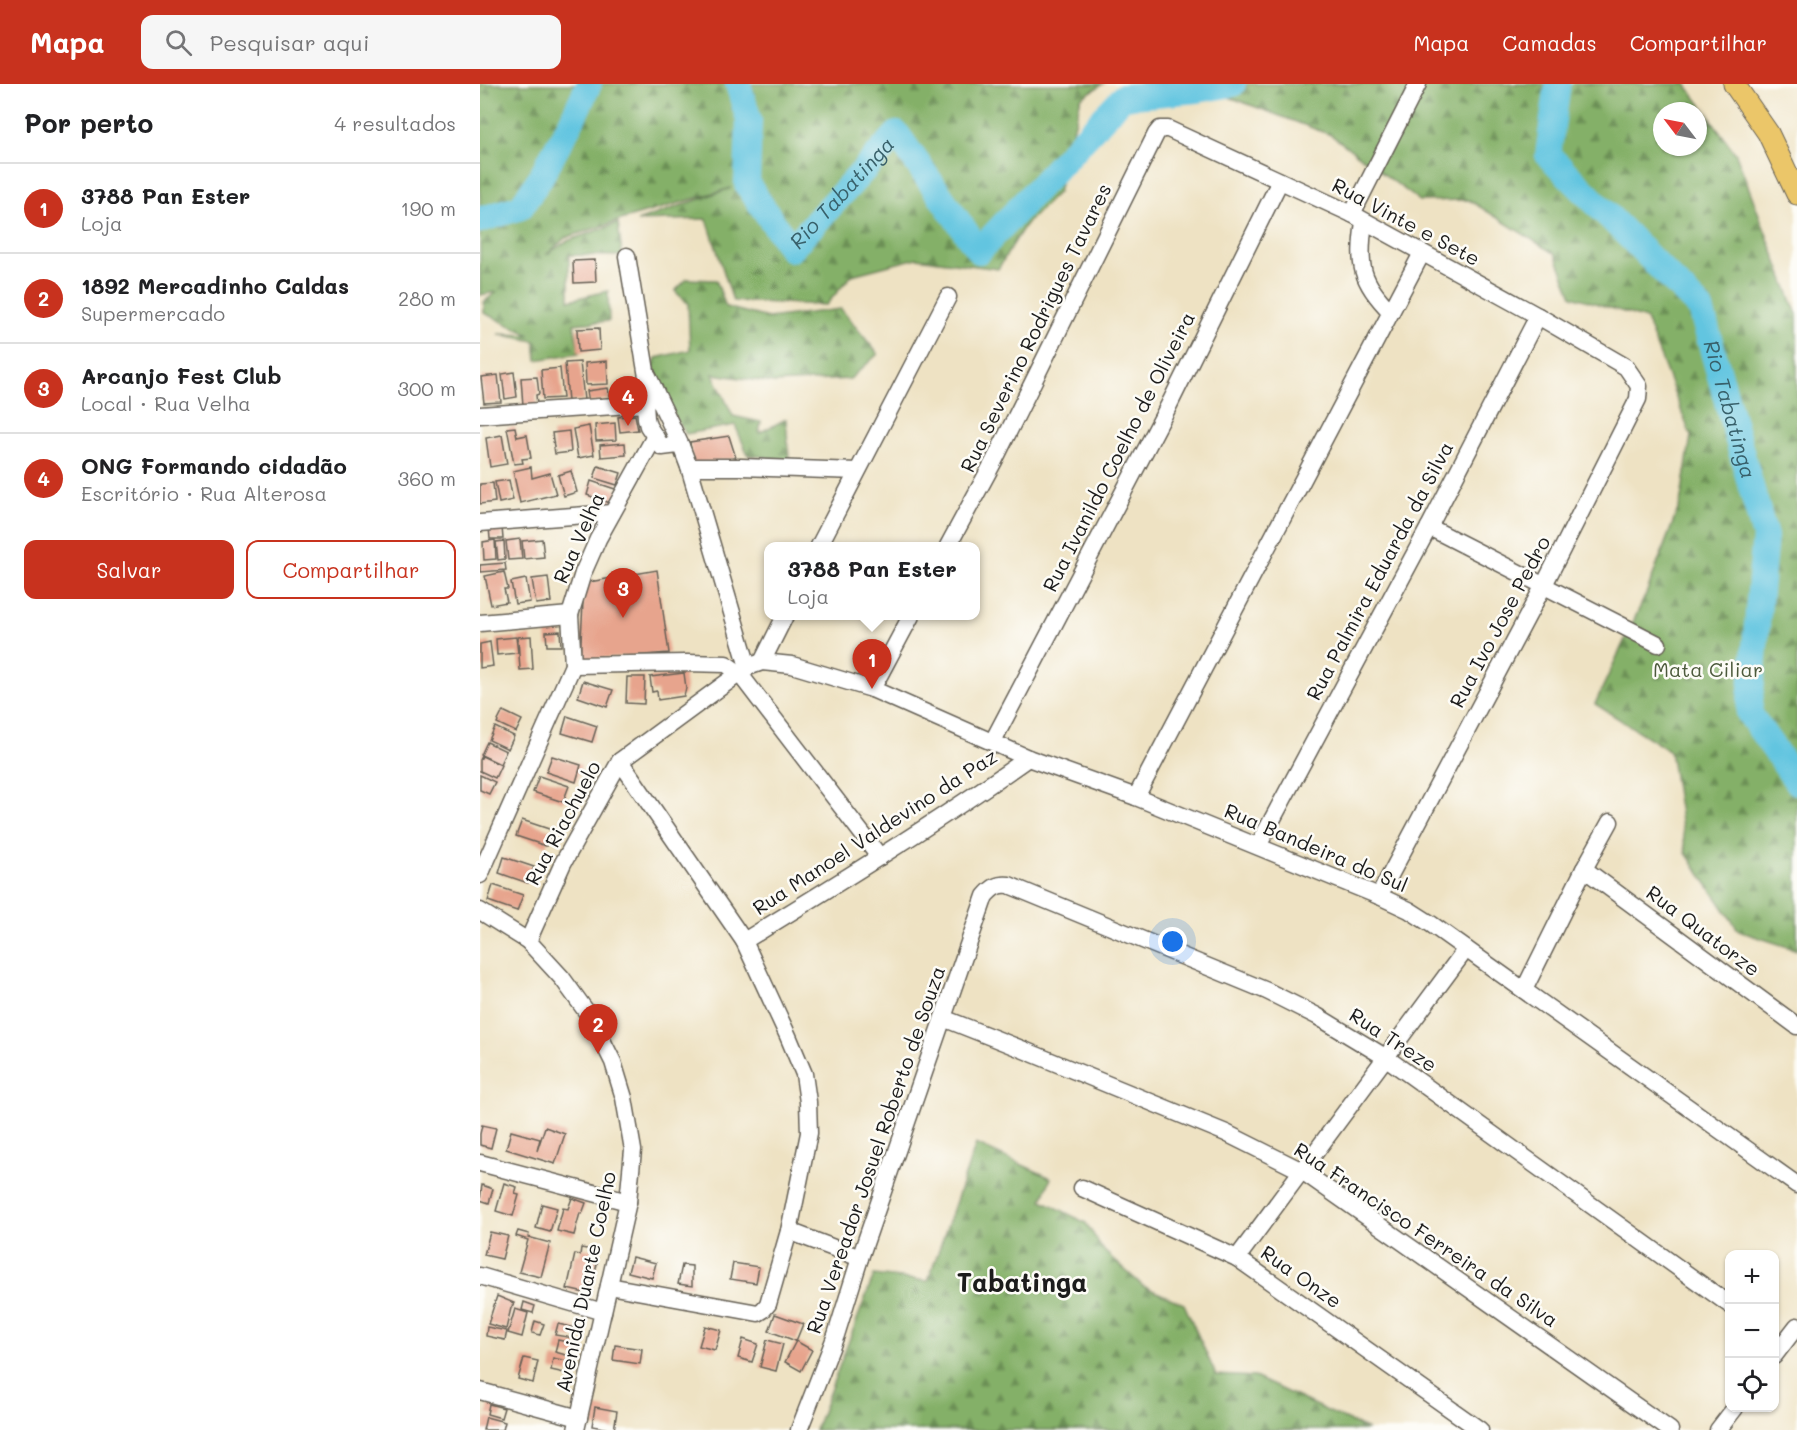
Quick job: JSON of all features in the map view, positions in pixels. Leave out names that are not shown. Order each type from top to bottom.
[{"type":"main road","points":[[1734,84],[1768,133],[1797,194]]},
{"type":"street","points":[[1391,312],[1376,297],[1365,278],[1360,251],[1358,218],[1418,84]]},
{"type":"street","name":"Rua Vinte e Sete","points":[[1160,129],[1168,129],[1358,218],[1538,316],[1626,367]]},
{"type":"street","name":"Rua Severino Rodrigues Tavares","points":[[950,542],[994,461],[1160,129]]},
{"type":"street","name":"Rua Ivanildo Coelho de Oliveira","points":[[993,741],[1168,407],[1280,181]]},
{"type":"street","points":[[1136,797],[1422,253]]},
{"type":"street","points":[[627,256],[648,382],[645,404],[648,426],[662,447],[681,446]]},
{"type":"street","points":[[821,542],[948,297]]},
{"type":"street","name":"Rua Palmira Eduarda da Silva","points":[[1258,846],[1429,527],[1538,316]]},
{"type":"street","name":"Rua Ivo Jose Pedro","points":[[1378,896],[1544,585],[1638,399],[1639,386],[1626,367]]},
{"type":"street","points":[[646,372],[690,466],[749,667],[880,857]]},
{"type":"street","points":[[480,415],[645,404]]},
{"type":"street","name":"Rua Velha","points":[[573,665],[570,615],[583,573],[598,539],[655,436]]},
{"type":"street","points":[[690,466],[857,471]]},
{"type":"street","points":[[480,523],[612,513]]},
{"type":"street","points":[[1429,527],[1658,644]]},
{"type":"street","points":[[480,622],[570,615]]},
{"type":"street","points":[[749,667],[782,620]]},
{"type":"street","points":[[872,689],[908,620]]},
{"type":"street","name":"Rua Bandeira do Sul","points":[[573,665],[687,663],[749,667],[792,665],[872,689],[1028,758],[1136,797],[1378,896],[1416,915],[1466,949],[1797,1185]]},
{"type":"street","points":[[480,875],[573,665]]},
{"type":"street","name":"Rua Riachuelo","points":[[528,941],[563,863],[620,761],[749,667]]},
{"type":"street","name":"Rua Manoel Valdevino da Paz","points":[[744,942],[969,800],[1028,758]]},
{"type":"street","points":[[609,1286],[758,1313],[763,1310],[768,1304],[789,1231],[809,1133],[804,1074],[789,1036],[744,942],[620,761]]},
{"type":"street","points":[[1524,990],[1610,822]]},
{"type":"street","name":"Rua Quatorze","points":[[1584,869],[1797,1026]]},
{"type":"street","name":"Rua Treze","points":[[995,886],[1009,885],[1267,991],[1317,1016],[1385,1057],[1729,1304]]},
{"type":"street","name":"Rua Vereador Josuel Roberto de Souza","points":[[799,1430],[836,1335],[860,1258],[985,896],[995,886]]},
{"type":"street","name":"Avenida Duarte Coelho","points":[[480,911],[528,941],[562,978],[591,1018],[613,1062],[624,1098],[633,1150],[628,1202],[578,1424]]},
{"type":"street","points":[[1237,1258],[1466,949]]},
{"type":"street","name":"Rua Francisco Ferreira da Silva","points":[[943,1018],[1226,1133],[1302,1171],[1670,1430]]},
{"type":"street","points":[[480,1163],[628,1202]]},
{"type":"street","name":"Rua Onze","points":[[1082,1188],[1237,1258],[1480,1430]]},
{"type":"street","points":[[789,1231],[860,1258]]},
{"type":"street","points":[[480,1276],[603,1312]]},
{"type":"street","points":[[1779,1344],[1797,1326]]},
{"type":"street","points":[[480,1391],[578,1424]]},
{"type":"street","points":[[1718,1430],[1731,1412]]},
{"type":"green space","points":[[480,84],[1103,84],[1081,98],[1058,192],[1025,225],[998,269],[917,258],[852,275],[826,305],[733,301],[707,219],[637,221],[731,188],[565,238],[546,255],[567,241],[618,223],[622,256],[569,255],[569,300],[608,291],[609,321],[574,324],[579,353],[537,360],[535,341],[498,334],[530,335],[484,313],[484,302],[496,292],[480,295]]},
{"type":"green space","name":"Mata Ciliar","points":[[1194,84],[1686,84],[1699,102],[1653,102],[1653,156],[1707,156],[1707,113],[1736,154],[1797,315],[1797,950],[1739,931],[1686,853],[1670,751],[1595,704],[1646,594],[1680,504],[1691,436],[1646,319],[1572,296],[1555,254],[1469,200],[1420,201],[1331,135]]},
{"type":"green space","points":[[687,279],[716,280],[726,307],[768,318],[841,309],[878,354],[850,379],[774,383],[713,374],[733,416],[761,422],[759,433],[786,419],[789,460],[748,455],[735,425],[686,434],[677,421],[653,367],[656,358],[690,350],[688,304],[675,291]]},
{"type":"green space","points":[[976,1144],[1051,1178],[1042,1200],[1086,1223],[1104,1251],[1143,1286],[1184,1304],[1216,1375],[1255,1377],[1368,1430],[815,1430],[874,1275],[928,1281]]},
{"type":"building","points":[[595,260],[596,282],[574,283],[573,261]]},
{"type":"building","points":[[599,328],[600,350],[578,352],[577,329]]},
{"type":"building","points":[[607,361],[608,384],[586,385],[585,363]]},
{"type":"building","points":[[580,362],[584,400],[568,402],[565,363]]},
{"type":"building","points":[[560,368],[563,398],[543,399],[541,370]]},
{"type":"building","points":[[514,372],[517,397],[505,399],[502,374]]},
{"type":"building","points":[[498,375],[501,402],[484,403],[481,377]]},
{"type":"building","points":[[537,377],[539,394],[536,395],[537,405],[523,406],[521,378]]},
{"type":"building","points":[[608,388],[610,399],[589,403],[587,391]]},
{"type":"building","points":[[635,415],[638,430],[620,432],[618,417]]},
{"type":"building","points":[[615,423],[616,440],[596,441],[595,425]]},
{"type":"building","points":[[589,426],[594,455],[578,458],[573,429]]},
{"type":"building","points":[[515,427],[517,437],[527,435],[531,458],[522,459],[523,463],[514,464],[507,428]]},
{"type":"building","points":[[569,431],[571,452],[555,454],[552,433]]},
{"type":"building","points":[[502,435],[507,464],[490,467],[486,438]]},
{"type":"building","points":[[729,436],[736,458],[692,464],[690,442]]},
{"type":"building","points":[[625,443],[626,455],[601,457],[600,445]]},
{"type":"building","points":[[598,466],[621,473],[617,485],[594,478]]},
{"type":"building","points":[[531,467],[532,478],[550,473],[556,494],[520,503],[513,471]]},
{"type":"building","points":[[571,471],[577,492],[564,496],[558,475]]},
{"type":"building","points":[[509,480],[513,500],[499,503],[495,482]]},
{"type":"building","points":[[591,481],[618,490],[613,504],[587,495]]},
{"type":"building","points":[[493,483],[495,502],[480,504],[480,484]]},
{"type":"building","points":[[489,527],[502,527],[503,539],[490,539]]},
{"type":"building","points":[[520,539],[522,559],[508,560],[506,541]]},
{"type":"building","points":[[542,539],[544,557],[524,559],[522,541]]},
{"type":"building","points":[[495,540],[496,559],[484,560],[483,542]]},
{"type":"building","points":[[504,541],[505,559],[498,560],[496,542]]},
{"type":"building","points":[[505,563],[506,570],[480,572],[480,565]]},
{"type":"building","points":[[657,570],[669,653],[580,660],[584,583]]},
{"type":"building","points":[[504,572],[508,589],[504,589],[507,602],[491,605],[485,576]]},
{"type":"building","points":[[548,577],[551,602],[536,604],[532,579]]},
{"type":"building","points":[[526,579],[530,602],[515,604],[511,582]]},
{"type":"building","points":[[560,631],[561,646],[547,646],[546,632]]},
{"type":"building","points":[[531,636],[533,669],[520,670],[518,637]]},
{"type":"building","points":[[516,637],[518,653],[497,655],[496,639]]},
{"type":"building","points":[[490,642],[493,666],[480,668],[480,644]]},
{"type":"building","points":[[684,673],[686,688],[684,696],[658,700],[657,691],[652,692],[650,677]]},
{"type":"building","points":[[627,677],[645,677],[644,704],[626,703]]},
{"type":"building","points":[[583,681],[613,690],[607,707],[578,697]]},
{"type":"building","points":[[503,711],[522,720],[516,732],[497,723]]},
{"type":"building","points":[[567,716],[597,726],[592,742],[562,733]]},
{"type":"building","points":[[495,727],[514,736],[508,749],[489,740]]},
{"type":"building","points":[[487,742],[506,751],[500,764],[481,755]]},
{"type":"building","points":[[482,756],[501,765],[495,778],[480,771]]},
{"type":"building","points":[[552,756],[581,765],[576,782],[546,772]]},
{"type":"building","points":[[480,775],[495,782],[489,794],[480,790]]},
{"type":"building","points":[[539,776],[569,786],[563,802],[533,792]]},
{"type":"building","points":[[522,820],[552,830],[546,846],[516,836]]},
{"type":"building","points":[[504,857],[534,867],[528,883],[499,873]]},
{"type":"building","points":[[493,885],[523,895],[517,911],[488,901]]},
{"type":"building","points":[[482,1125],[496,1128],[491,1148],[480,1145]]},
{"type":"building","points":[[545,1127],[565,1134],[555,1164],[506,1149],[511,1131],[540,1139],[537,1151]]},
{"type":"building","points":[[504,1183],[517,1187],[515,1194],[519,1195],[513,1216],[496,1211]]},
{"type":"building","points":[[482,1185],[493,1189],[489,1203],[480,1200]]},
{"type":"building","points":[[572,1198],[586,1203],[582,1214],[580,1213],[574,1235],[557,1231],[563,1208],[568,1209]]},
{"type":"building","points":[[542,1204],[557,1208],[550,1232],[536,1228]]},
{"type":"building","points":[[518,1231],[529,1234],[528,1237],[550,1243],[541,1277],[519,1272],[528,1240],[516,1236]]},
{"type":"building","points":[[490,1232],[508,1236],[502,1259],[484,1255]]},
{"type":"building","points":[[581,1248],[593,1250],[592,1258],[598,1259],[594,1278],[585,1276],[593,1278],[589,1294],[567,1289],[575,1254],[580,1255]]},
{"type":"building","points":[[632,1257],[656,1263],[652,1278],[628,1272]]},
{"type":"building","points":[[733,1263],[759,1267],[756,1283],[730,1279]]},
{"type":"building","points":[[682,1265],[692,1266],[692,1286],[678,1284]]},
{"type":"building","points":[[497,1296],[514,1303],[506,1329],[488,1324]]},
{"type":"building","points":[[524,1302],[535,1306],[533,1313],[522,1310]]},
{"type":"building","points":[[515,1309],[528,1313],[522,1337],[508,1333]]},
{"type":"building","points":[[775,1314],[803,1324],[796,1341],[769,1331]]},
{"type":"building","points":[[535,1321],[544,1324],[540,1335],[532,1333]]},
{"type":"building","points":[[558,1324],[576,1328],[573,1338],[555,1335]]},
{"type":"building","points":[[705,1326],[721,1330],[715,1350],[699,1346]]},
{"type":"building","points":[[487,1327],[507,1331],[505,1340],[486,1336]]},
{"type":"building","points":[[743,1339],[758,1344],[752,1362],[738,1358]]},
{"type":"building","points":[[558,1340],[581,1345],[577,1358],[555,1352]]},
{"type":"building","points":[[767,1340],[783,1344],[776,1371],[760,1367]]},
{"type":"building","points":[[796,1341],[812,1350],[801,1371],[785,1362]]},
{"type":"building","points":[[615,1345],[642,1349],[640,1364],[613,1360]]},
{"type":"building","points":[[524,1358],[538,1361],[533,1383],[518,1379]]},
{"type":"building","points":[[553,1358],[572,1362],[569,1374],[551,1370]]},
{"type":"building","points":[[489,1404],[504,1408],[501,1418],[487,1414]]},
{"type":"building","points":[[595,1407],[617,1411],[614,1430],[592,1426]]},
{"type":"building","points":[[486,1417],[505,1422],[503,1430],[483,1430]]},
{"type":"waterway","name":"Rio Tabatinga","points":[[480,220],[521,207],[571,122],[589,84]]},
{"type":"waterway","name":"Rio Tabatinga","points":[[738,84],[749,120],[747,184],[791,249],[897,134],[979,251],[1123,97],[1198,90],[1233,84]]},
{"type":"waterway","name":"Rio Tabatinga","points":[[1558,84],[1548,155],[1701,309],[1765,536],[1749,713],[1797,782]]},
{"type":"place","name":"ONG Formando cidadão","points":[[628,426]]},
{"type":"place","name":"Arcanjo Fest Club","points":[[623,618]]},
{"type":"place","name":"3788 Pan Ester","points":[[872,689]]},
{"type":"place","name":"1892 Mercadinho Caldas","points":[[598,1054]]},
{"type":"district","name":"Tabatinga","points":[[1022,1283]]}]
